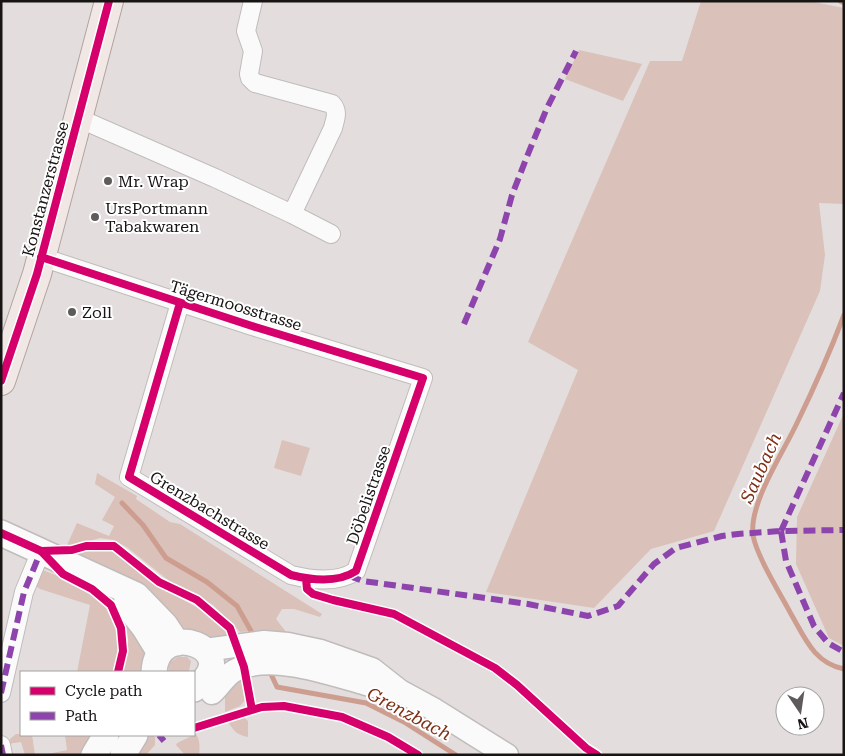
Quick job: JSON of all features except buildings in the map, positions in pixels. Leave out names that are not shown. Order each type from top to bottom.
[{"type":"main road","name":"Konstanzerstrasse","points":[[1,381],[8,340],[41,257],[109,1]]},
{"type":"main road","points":[[1,533],[127,591],[142,601],[166,625],[164,656]]},
{"type":"main road","points":[[164,656],[190,642],[199,644],[205,650],[211,663],[211,669],[201,692]]},
{"type":"main road","points":[[94,755],[105,736]]},
{"type":"main road","points":[[112,755],[123,736]]},
{"type":"main road","points":[[123,755],[134,736]]},
{"type":"street","points":[[253,1],[246,31],[253,51],[250,78],[255,83],[332,104],[336,108],[333,128],[292,214]]},
{"type":"street","points":[[78,118],[215,178],[332,234]]},
{"type":"street","name":"Tägermoosstrasse","points":[[41,257],[180,303],[423,378]]},
{"type":"street","name":"Grenzbachstrasse","points":[[180,303],[129,477],[291,575],[306,579]]},
{"type":"street","name":"Döbelistrasse","points":[[306,579],[339,578],[356,572],[423,378]]},
{"type":"street","points":[[1,693],[24,592],[41,551]]},
{"type":"street","points":[[205,650],[264,642],[288,644],[321,651],[372,669],[400,692],[435,710],[507,755]]},
{"type":"street","points":[[201,692],[220,687],[227,676],[234,671],[255,665],[276,664],[322,671],[400,692]]},
{"type":"street","points":[[1,745],[3,755]]},
{"type":"shaded area","points":[[701,1],[809,1],[844,8],[844,204],[819,203],[825,255],[820,291],[714,531],[651,549],[594,608],[486,592],[578,370],[528,342],[650,61],[682,61]]},
{"type":"shaded area","points":[[579,50],[642,64],[623,101],[565,79]]},
{"type":"shaded area","points":[[844,413],[844,646],[829,638],[796,564],[797,517]]},
{"type":"shaded area","points":[[282,440],[310,448],[301,476],[274,468]]},
{"type":"shaded area","points":[[97,473],[137,496],[136,499],[170,522],[180,524],[322,614],[320,617],[294,609],[282,609],[276,619],[287,633],[264,630],[240,632],[213,605],[173,584],[128,548],[114,540],[100,538],[77,545],[67,545],[77,523],[109,536],[114,526],[102,520],[115,497],[95,484]]},
{"type":"shaded area","points":[[105,547],[170,592],[215,619],[230,640],[221,642],[190,633],[71,554]]},
{"type":"shaded area","points":[[40,569],[78,585],[100,601],[115,623],[118,637],[114,671],[77,671],[90,605],[40,589],[34,581]]},
{"type":"shaded area","points":[[112,598],[120,604],[147,643],[145,671],[123,671],[128,645],[127,631],[120,612],[111,600]]},
{"type":"shaded area","points":[[178,657],[187,657],[191,661],[189,671],[168,671],[170,662]]},
{"type":"shaded area","points":[[241,675],[245,700],[240,706],[225,712],[225,694]]},
{"type":"shaded area","points":[[240,717],[248,721],[248,737],[236,732],[228,722]]},
{"type":"shaded area","points":[[16,734],[32,736],[35,755],[25,755],[21,742],[8,744],[10,739]]},
{"type":"shaded area","points":[[195,734],[199,744],[199,755],[185,755],[176,745]]},
{"type":"shaded area","points":[[65,736],[98,736],[89,755],[43,755],[67,750]]},
{"type":"shaded area","points":[[141,736],[155,737],[155,745],[146,755],[129,755]]},
{"type":"waterway","name":"Saubach","points":[[840,1],[844,3]]},
{"type":"waterway","name":"Saubach","points":[[844,315],[810,397],[761,493],[753,522],[755,543],[764,564],[806,640],[825,661],[844,669]]},
{"type":"waterway","name":"Grenzbach","points":[[122,503],[143,525],[166,558],[207,582],[237,606],[251,631]]},
{"type":"waterway","name":"Grenzbach","points":[[270,672],[277,687],[366,703],[404,722],[456,755]]},
{"type":"marked path","points":[[464,324],[500,239],[512,195],[528,154],[547,108],[576,51]]},
{"type":"marked path","points":[[781,531],[844,393]]},
{"type":"marked path","points":[[349,576],[363,581],[528,604],[588,616],[618,606],[654,564],[676,548],[722,536],[738,534],[844,530]]},
{"type":"marked path","points":[[781,531],[786,561],[814,626],[828,643],[844,652]]},
{"type":"marked path","points":[[1,693],[24,592],[41,551],[43,553]]},
{"type":"marked path","points":[[160,736],[164,741]]},
{"type":"marked path","points":[[1,745],[3,755]]},
{"type":"cycle path","points":[[1,381],[37,274],[109,1]]},
{"type":"cycle path","points":[[41,257],[252,326],[423,378],[356,571],[333,579],[316,579],[291,575],[129,477],[180,303]]},
{"type":"cycle path","points":[[1,533],[41,551],[63,574],[92,589],[111,605],[121,628],[123,651],[118,671]]},
{"type":"cycle path","points":[[41,551],[72,550],[86,546],[114,546],[159,582],[197,600],[230,628],[244,667],[252,710]]},
{"type":"cycle path","points":[[306,579],[307,589],[313,594],[394,614],[495,668],[517,685],[586,748],[597,755]]},
{"type":"cycle path","points":[[195,728],[262,707],[284,706],[342,717],[388,737],[418,755]]},
{"type":"place","name":"Mr. Wrap","points":[[108,181]]},
{"type":"place","name":"UrsPortmann Tabakwaren","points":[[95,217]]},
{"type":"place","name":"Zoll","points":[[72,312]]}]
